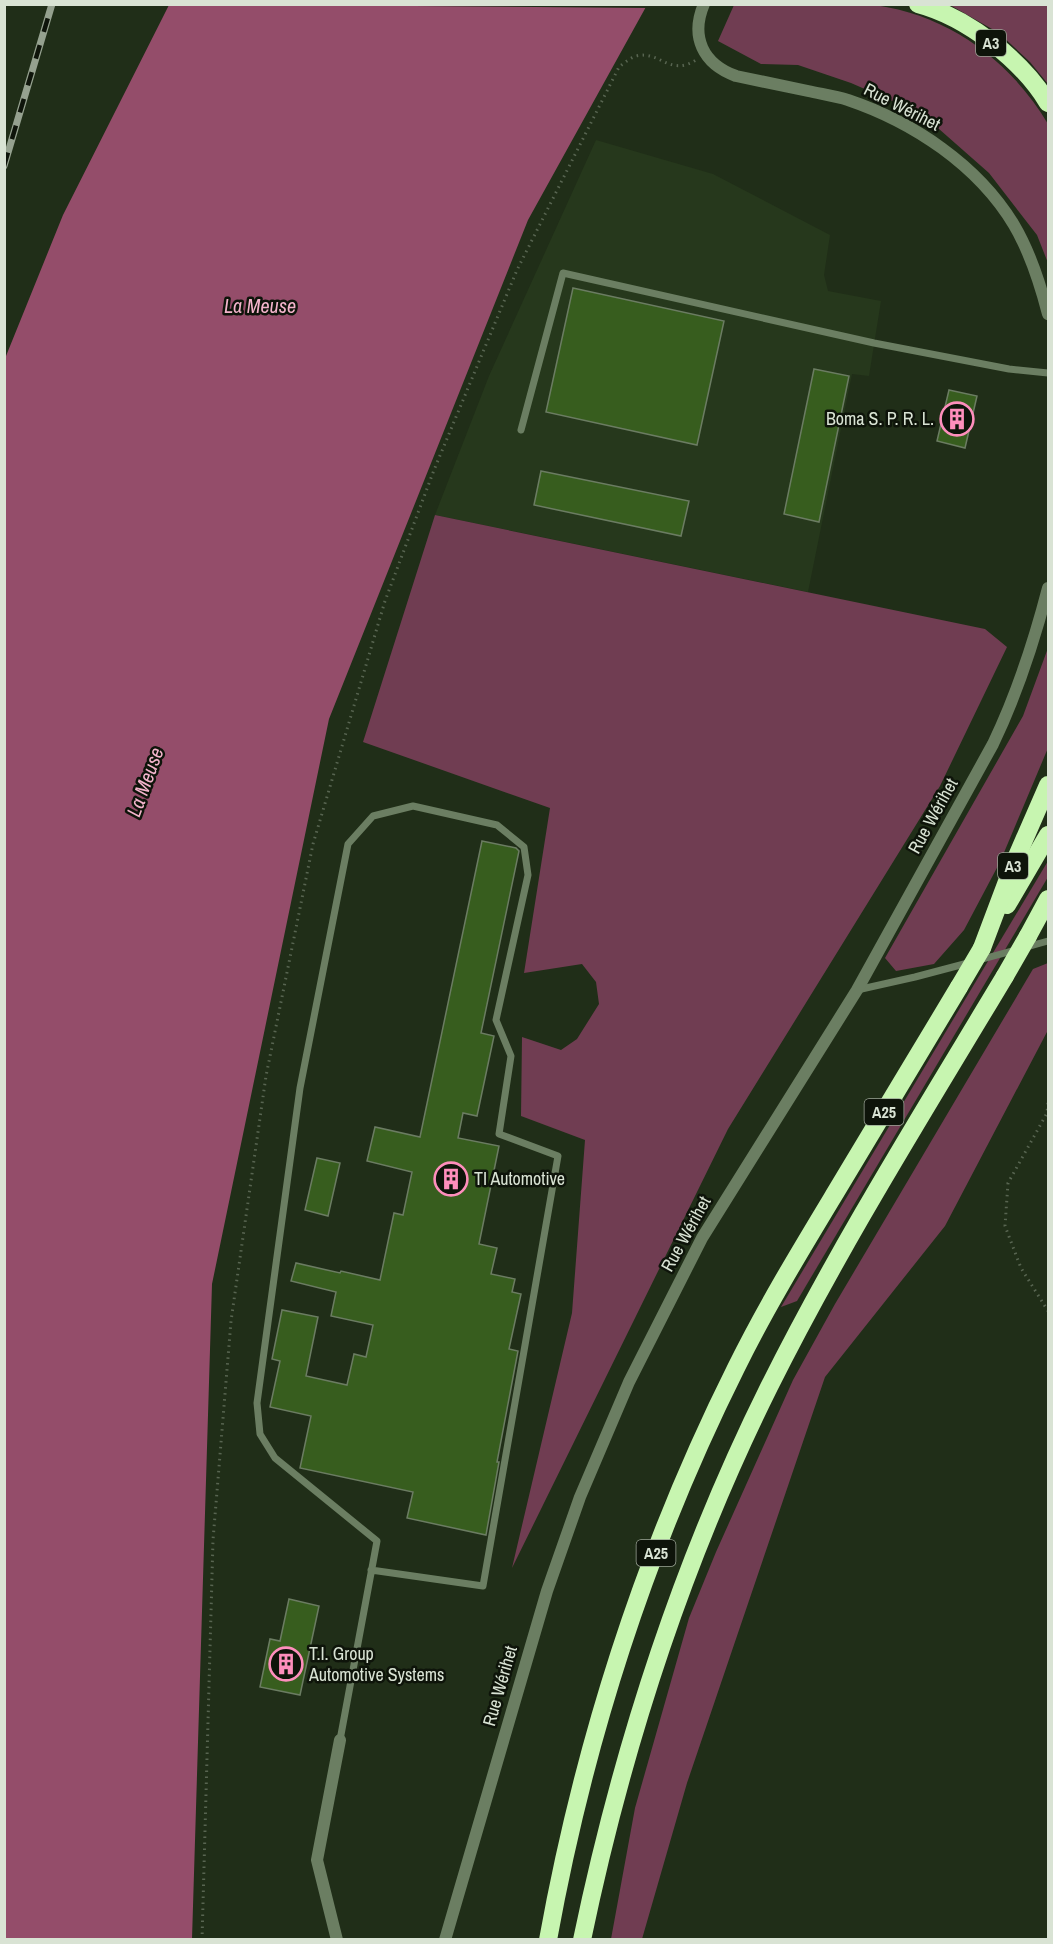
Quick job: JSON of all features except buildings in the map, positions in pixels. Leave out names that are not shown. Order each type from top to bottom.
[{"type":"highway","name":"A3","points":[[918,4],[977,32],[1006,54],[1031,80],[1048,103]]},
{"type":"highway","name":"A3","points":[[982,948],[1014,863],[1048,785]]},
{"type":"highway","name":"A25","points":[[548,1940],[557,1890],[589,1755],[617,1661],[667,1524],[712,1419],[736,1368],[779,1288],[1048,835]]},
{"type":"highway","name":"A25","points":[[583,1939],[595,1876],[649,1680],[682,1588],[721,1491],[769,1387],[835,1262],[1005,976],[1048,899]]},
{"type":"highway","points":[[1029,934],[1048,909]]},
{"type":"highway","name":"A25","points":[[536,1940],[557,1890]]},
{"type":"street","points":[[704,4],[699,19],[699,37],[706,55]]},
{"type":"street","name":"Rue Wérihet","points":[[706,55],[724,71],[736,76],[846,99],[879,112],[936,144],[966,168],[1013,224],[1031,258],[1048,314]]},
{"type":"street","name":"Rue Wérihet","points":[[445,1940],[547,1591],[580,1497],[629,1382],[702,1238],[857,990],[993,744],[1009,712],[1038,629],[1048,588]]},
{"type":"street","points":[[337,1940],[316,1860],[340,1740]]},
{"type":"lane","points":[[521,430],[564,273],[874,343],[1009,369],[1048,374]]},
{"type":"lane","points":[[340,1740],[371,1570],[377,1541],[275,1458],[260,1434],[257,1403],[300,1088],[348,844],[374,816],[413,806],[497,825],[524,847],[528,875],[496,1020],[511,1056],[499,1134],[558,1156],[483,1586],[371,1570]]},
{"type":"lane","points":[[857,990],[915,977],[1048,941]]},
{"type":"path","points":[[202,1940],[213,1540],[231,1321],[266,1076],[313,844],[385,602],[434,470],[517,270],[619,67],[634,56],[652,55],[669,65],[689,65],[706,55]]},
{"type":"path","points":[[1048,1104],[1047,1113],[1008,1184],[1005,1226],[1021,1268],[1048,1311]]},
{"type":"shaded area","points":[[865,4],[894,8],[921,16],[947,28],[994,59],[1032,100],[1048,124],[1048,263],[1037,235],[989,173],[922,114],[851,83],[798,65],[761,64],[718,41],[734,5]]},
{"type":"shaded area","points":[[950,5],[1048,5],[1048,84],[1030,62],[999,33]]},
{"type":"shaded area","points":[[596,140],[713,174],[830,235],[824,275],[828,291],[881,301],[869,376],[852,374],[808,592],[435,515],[489,376]]},
{"type":"shaded area","points":[[435,515],[985,629],[1007,647],[940,786],[728,1129],[512,1568],[572,1313],[585,1140],[521,1116],[522,1037],[561,1050],[577,1039],[599,1004],[596,982],[582,964],[524,973],[550,808],[363,742]]},
{"type":"shaded area","points":[[1048,648],[1048,748],[1000,862],[964,930],[934,964],[896,971],[885,958],[1023,716]]},
{"type":"shaded area","points":[[1048,861],[1048,877],[797,1301],[781,1307]]},
{"type":"shaded area","points":[[1048,963],[1048,1030],[945,1226],[825,1377],[687,1783],[642,1939],[611,1939],[635,1808],[689,1618],[793,1380],[835,1304],[1033,969]]},
{"type":"water","name":"La Meuse","points":[[169,5],[647,5],[528,220],[329,719],[212,1284],[192,1939],[5,1939],[4,361],[63,215]]},
{"type":"pier","points":[[166,4],[650,4],[650,5],[648,8]]},
{"type":"railway","points":[[4,166],[52,4]]},
{"type":"place","name":"Boma S. P. R. L.","points":[[957,419]]},
{"type":"place","name":"TI Automotive","points":[[451,1179]]},
{"type":"place","name":"T.I. Group Automotive Systems","points":[[286,1664]]}]
